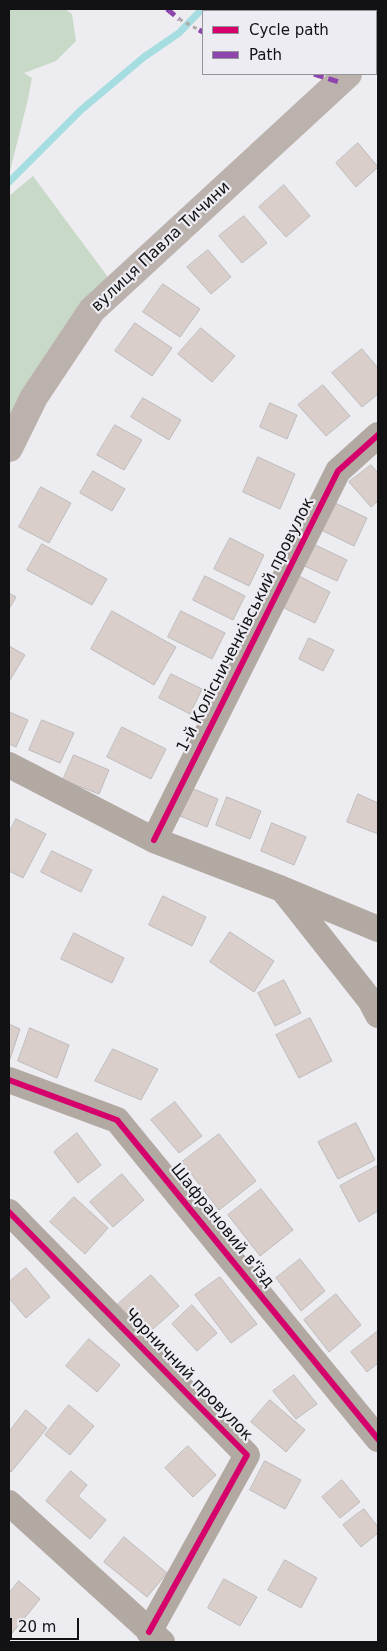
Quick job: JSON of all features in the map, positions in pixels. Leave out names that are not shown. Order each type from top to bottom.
[{"type":"main road","name":"вулиця Павла Тичини","points":[[9,448],[34,397],[92,310],[347,75]]},
{"type":"street","name":"1-й Колісниченківський провулок","points":[[154,840],[338,471],[378,435]]},
{"type":"street","points":[[9,765],[154,840],[282,889],[378,929]]},
{"type":"street","points":[[282,889],[370,1000],[378,1014]]},
{"type":"street","name":"Шафрановий в'їзд","points":[[9,1080],[117,1120],[378,1439]]},
{"type":"street","name":"Чорничний провулок","points":[[9,1212],[247,1455],[156,1637]]},
{"type":"street","points":[[9,1503],[156,1637]]},
{"type":"path","points":[[179,19],[199,30]]},
{"type":"green space","points":[[9,9],[65,9],[72,14],[76,41],[56,61],[24,73],[32,78],[9,175]]},
{"type":"green space","points":[[33,176],[116,288],[9,448],[9,196]]},
{"type":"building","points":[[358,143],[378,167],[356,187],[336,163]]},
{"type":"building","points":[[284,185],[310,216],[286,237],[259,207]]},
{"type":"building","points":[[244,216],[267,243],[242,263],[219,236]]},
{"type":"building","points":[[208,250],[231,277],[211,294],[187,267]]},
{"type":"building","points":[[163,284],[200,309],[180,337],[143,312]]},
{"type":"building","points":[[135,323],[172,348],[152,376],[115,351]]},
{"type":"building","points":[[201,328],[235,356],[212,382],[178,354]]},
{"type":"building","points":[[362,349],[378,368],[378,394],[362,407],[332,373]]},
{"type":"building","points":[[323,385],[350,416],[326,436],[298,405]]},
{"type":"building","points":[[143,398],[181,420],[169,440],[131,417]]},
{"type":"building","points":[[270,403],[297,415],[287,439],[260,427]]},
{"type":"building","points":[[115,425],[142,440],[124,470],[97,455]]},
{"type":"building","points":[[258,457],[295,474],[280,509],[243,492]]},
{"type":"building","points":[[371,465],[378,473],[378,501],[371,507],[349,482]]},
{"type":"building","points":[[93,471],[125,489],[112,511],[80,493]]},
{"type":"building","points":[[41,487],[71,503],[49,543],[19,527]]},
{"type":"building","points":[[331,501],[367,518],[354,546],[317,528]]},
{"type":"building","points":[[230,538],[264,555],[249,586],[214,569]]},
{"type":"building","points":[[309,542],[347,560],[337,581],[298,563]]},
{"type":"building","points":[[42,544],[107,579],[92,605],[27,570]]},
{"type":"building","points":[[205,576],[245,596],[233,620],[193,600]]},
{"type":"building","points":[[299,576],[330,592],[315,623],[284,608]]},
{"type":"building","points":[[9,593],[16,597],[9,609]]},
{"type":"building","points":[[112,611],[176,647],[154,685],[91,649]]},
{"type":"building","points":[[181,611],[225,633],[212,659],[168,637]]},
{"type":"building","points":[[309,638],[334,650],[323,671],[299,659]]},
{"type":"building","points":[[9,646],[25,655],[10,680],[9,679]]},
{"type":"building","points":[[171,674],[202,689],[190,714],[159,698]]},
{"type":"building","points":[[9,712],[28,720],[16,747],[9,744]]},
{"type":"building","points":[[42,720],[74,733],[60,763],[29,750]]},
{"type":"building","points":[[122,727],[166,749],[151,779],[107,757]]},
{"type":"building","points":[[74,755],[109,770],[99,794],[63,780]]},
{"type":"building","points":[[184,785],[218,799],[207,827],[173,813]]},
{"type":"building","points":[[358,794],[378,803],[378,834],[347,822]]},
{"type":"building","points":[[227,797],[261,811],[250,839],[216,825]]},
{"type":"building","points":[[16,819],[46,834],[23,878],[9,871],[9,833]]},
{"type":"building","points":[[272,823],[306,837],[294,865],[261,851]]},
{"type":"building","points":[[52,851],[92,870],[81,892],[41,872]]},
{"type":"building","points":[[163,896],[206,917],[192,946],[149,925]]},
{"type":"building","points":[[230,932],[274,961],[254,992],[210,962]]},
{"type":"building","points":[[74,933],[124,958],[112,983],[61,959]]},
{"type":"building","points":[[284,980],[301,1013],[275,1026],[258,993]]},
{"type":"building","points":[[310,1018],[332,1061],[299,1078],[276,1035]]},
{"type":"building","points":[[9,1024],[20,1029],[9,1062]]},
{"type":"building","points":[[30,1028],[69,1045],[57,1078],[18,1061]]},
{"type":"building","points":[[113,1049],[158,1069],[141,1100],[95,1081]]},
{"type":"building","points":[[175,1102],[202,1136],[179,1153],[151,1120]]},
{"type":"building","points":[[356,1123],[375,1160],[338,1179],[318,1142]]},
{"type":"building","points":[[77,1133],[101,1165],[78,1183],[54,1152]]},
{"type":"building","points":[[219,1134],[256,1181],[219,1210],[182,1162]]},
{"type":"building","points":[[377,1166],[378,1211],[359,1222],[340,1186]]},
{"type":"building","points":[[122,1174],[144,1200],[113,1227],[90,1202]]},
{"type":"building","points":[[261,1189],[293,1230],[260,1256],[228,1215]]},
{"type":"building","points":[[74,1197],[108,1228],[85,1254],[50,1222]]},
{"type":"building","points":[[300,1259],[325,1291],[301,1311],[276,1278]]},
{"type":"building","points":[[26,1268],[50,1297],[26,1318],[9,1298],[9,1282]]},
{"type":"building","points":[[151,1275],[179,1306],[146,1335],[118,1304]]},
{"type":"building","points":[[220,1277],[257,1324],[231,1343],[195,1295]]},
{"type":"building","points":[[336,1294],[361,1325],[329,1352],[304,1320]]},
{"type":"building","points":[[192,1305],[217,1333],[197,1351],[172,1324]]},
{"type":"building","points":[[378,1331],[378,1363],[367,1372],[351,1352]]},
{"type":"building","points":[[89,1339],[120,1365],[97,1392],[66,1366]]},
{"type":"building","points":[[294,1375],[317,1404],[296,1419],[273,1391]]},
{"type":"building","points":[[270,1400],[305,1430],[286,1452],[251,1422]]},
{"type":"building","points":[[69,1405],[94,1426],[70,1455],[45,1435]]},
{"type":"building","points":[[26,1410],[47,1428],[11,1472],[9,1470],[9,1432]]},
{"type":"building","points":[[188,1446],[216,1475],[193,1497],[165,1468]]},
{"type":"building","points":[[265,1461],[301,1480],[285,1509],[250,1490]]},
{"type":"building","points":[[71,1471],[87,1485],[78,1496],[106,1520],[90,1539],[46,1501]]},
{"type":"building","points":[[342,1480],[360,1502],[340,1518],[322,1497]]},
{"type":"building","points":[[364,1509],[378,1527],[378,1533],[361,1547],[343,1525]]},
{"type":"building","points":[[124,1537],[167,1573],[147,1597],[104,1562]]},
{"type":"building","points":[[285,1560],[317,1578],[301,1608],[268,1590]]},
{"type":"building","points":[[224,1579],[257,1597],[240,1626],[208,1608]]},
{"type":"building","points":[[19,1581],[40,1599],[9,1637],[9,1593]]},
{"type":"waterway","points":[[9,182],[81,110],[144,57],[179,33],[202,9]]},
{"type":"marked path","points":[[167,9],[179,19]]},
{"type":"marked path","points":[[317,75],[339,82]]},
{"type":"cycle path","points":[[154,840],[338,471],[378,435]]},
{"type":"cycle path","points":[[9,1080],[117,1120],[378,1439]]},
{"type":"cycle path","points":[[9,1212],[247,1455],[149,1632]]}]
